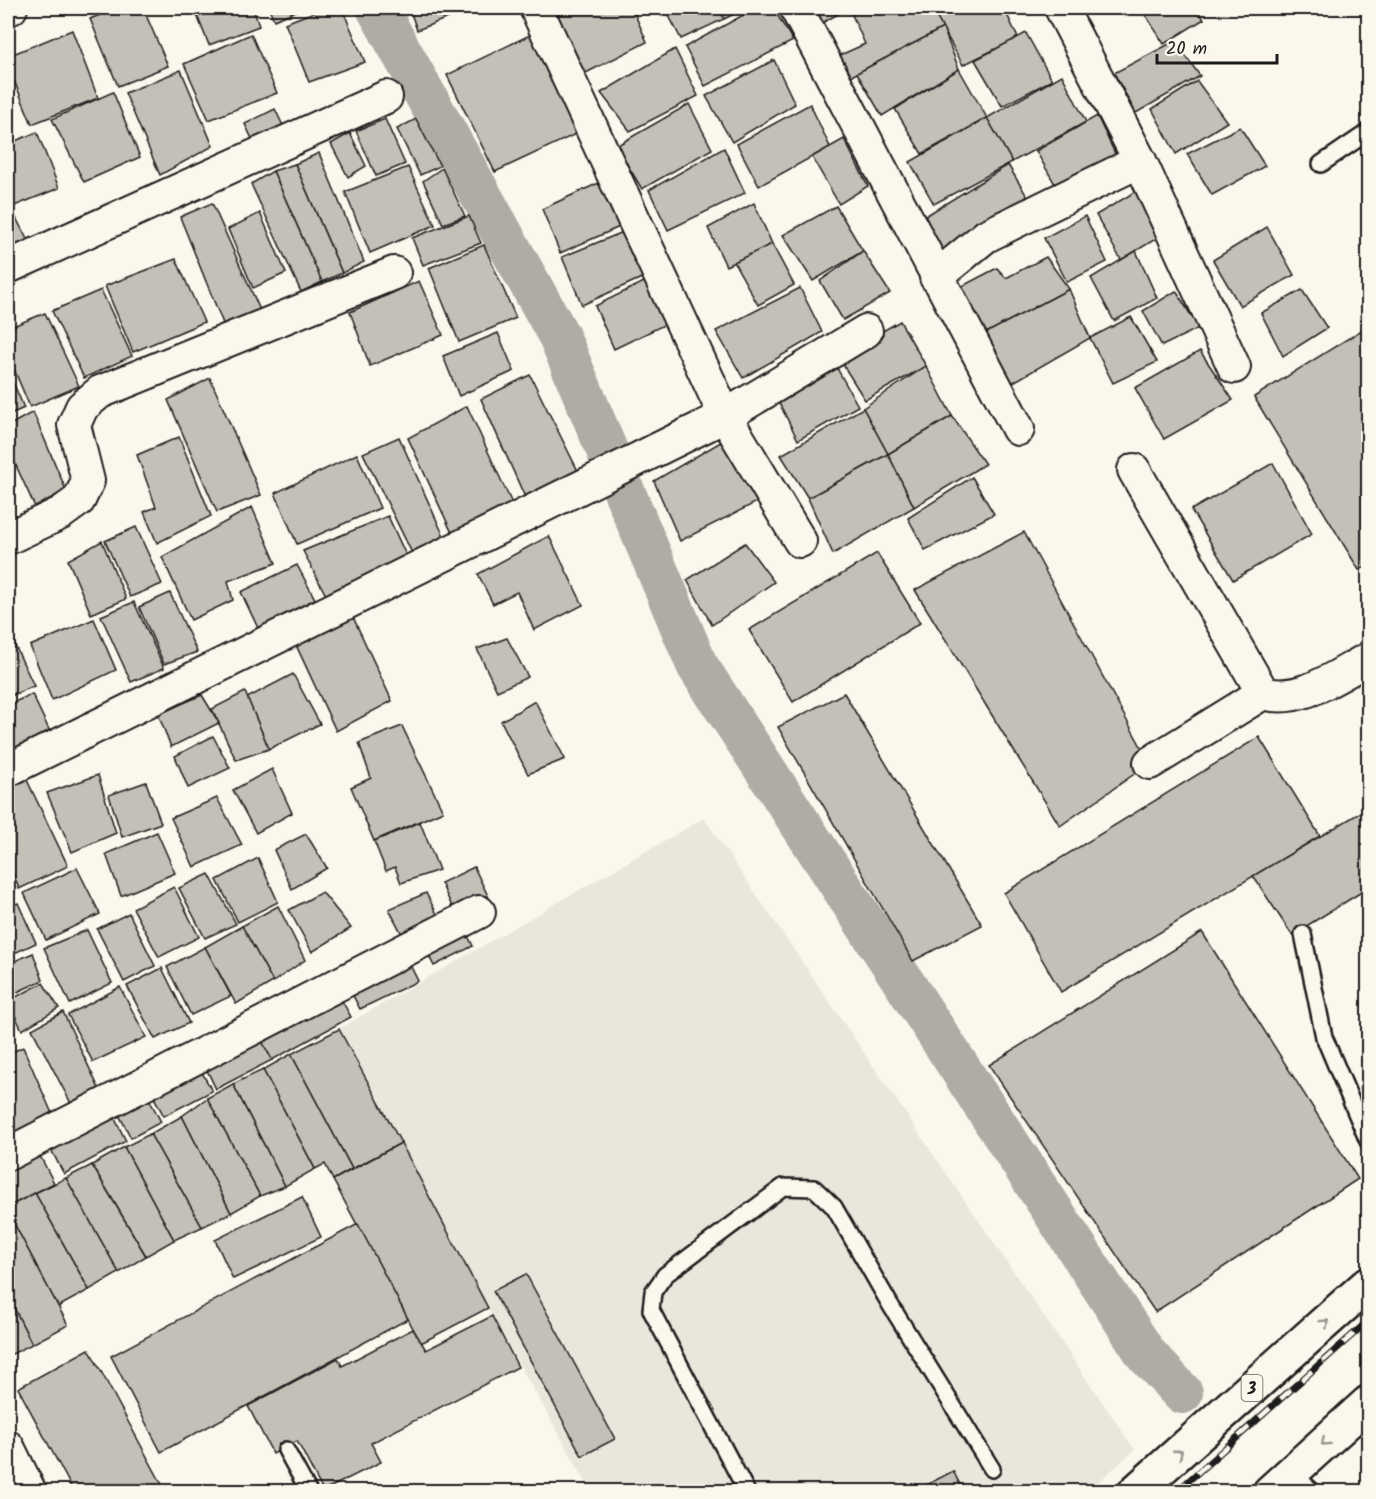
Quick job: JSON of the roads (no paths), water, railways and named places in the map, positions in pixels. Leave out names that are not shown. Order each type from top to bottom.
[{"type":"highway","name":"3","points":[[1135,1491],[1368,1284]]},
{"type":"highway","points":[[1292,1485],[1368,1403]]},
{"type":"street","points":[[536,8],[725,416],[800,541]]},
{"type":"street","points":[[796,8],[1018,429]]},
{"type":"street","points":[[1061,8],[1140,161],[1234,367]]},
{"type":"street","points":[[8,267],[386,97]]},
{"type":"street","points":[[936,277],[986,236],[1140,161]]},
{"type":"street","points":[[8,538],[61,513],[79,500],[88,481],[74,424],[82,407],[100,392],[394,273]]},
{"type":"street","points":[[8,770],[725,416],[866,331]]},
{"type":"street","points":[[1134,470],[1263,693],[1278,698],[1302,693],[1368,659]]},
{"type":"street","points":[[1150,763],[1263,693]]},
{"type":"street","points":[[8,1154],[479,912]]},
{"type":"street","points":[[8,1447],[30,1491]]},
{"type":"lane","points":[[1321,164],[1368,132]]},
{"type":"lane","points":[[1303,934],[1324,1037],[1368,1141]]},
{"type":"lane","points":[[747,1491],[658,1326],[651,1310],[653,1292],[664,1275],[783,1186],[814,1188],[834,1207],[891,1306],[992,1469]]},
{"type":"lane","points":[[286,1450],[309,1491]]},
{"type":"waterway","points":[[377,8],[559,336],[697,665],[1146,1354],[1182,1393]]},
{"type":"railway","points":[[1176,1492],[1368,1321]]}]
